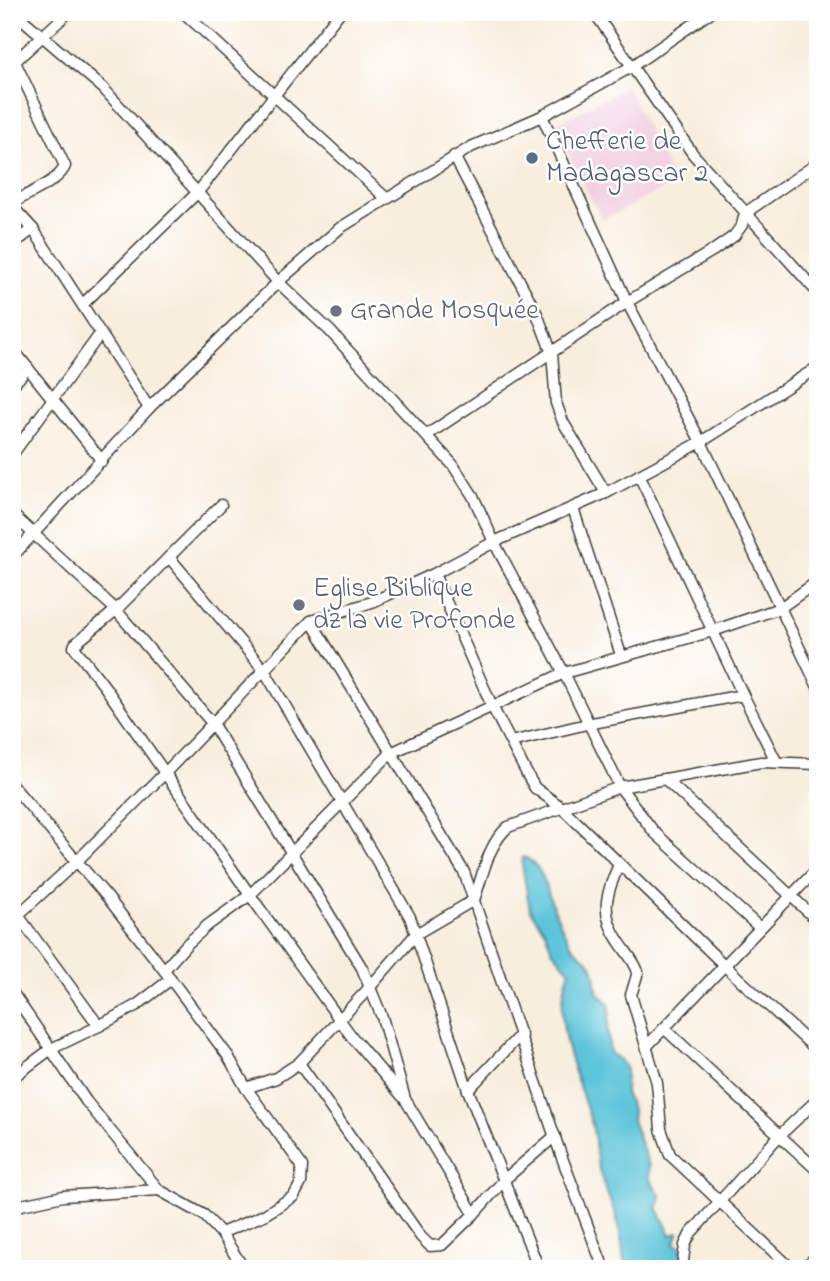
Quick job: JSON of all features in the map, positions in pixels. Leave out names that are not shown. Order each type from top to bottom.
[{"type":"street","points":[[15,12],[103,88],[278,282],[330,331],[453,465],[473,496],[621,787],[654,832],[760,928]]},
{"type":"street","points":[[69,12],[13,63],[65,166],[57,177],[12,205],[33,229],[83,303],[100,334],[149,408]]},
{"type":"street","points":[[183,12],[386,198]]},
{"type":"street","points":[[83,303],[198,192],[340,12]]},
{"type":"street","points":[[594,12],[693,154],[818,293]]},
{"type":"street","points":[[12,557],[149,408],[278,282],[340,228],[454,156],[542,116],[631,67],[696,16],[711,12]]},
{"type":"street","points":[[542,116],[627,302],[701,442],[817,684]]},
{"type":"street","points":[[454,156],[537,314],[552,353],[556,403],[563,422],[606,493]]},
{"type":"street","points":[[427,435],[627,302],[734,236],[742,225],[745,213],[818,163]]},
{"type":"street","points":[[12,245],[33,229]]},
{"type":"street","points":[[12,455],[100,334]]},
{"type":"street","points":[[12,348],[102,461]]},
{"type":"street","points":[[99,1026],[15,911],[76,862],[311,621],[372,602],[433,575],[495,542],[606,493],[701,442],[818,367]]},
{"type":"street","points":[[12,386],[28,368]]},
{"type":"street","points":[[639,475],[776,761]]},
{"type":"street","points":[[221,505],[116,610],[74,647],[339,1019],[405,1099],[474,1214]]},
{"type":"street","points":[[573,508],[621,655]]},
{"type":"street","points":[[12,514],[116,610],[212,723],[362,968],[392,1050],[405,1099]]},
{"type":"street","points":[[169,557],[264,670],[410,917],[468,1090],[539,1269]]},
{"type":"street","points":[[433,575],[492,706],[535,788],[561,807],[725,966],[818,1051]]},
{"type":"street","points":[[12,1078],[51,1049],[137,1005],[167,975],[198,935],[250,895],[391,753],[564,673],[713,631],[780,608],[818,581]]},
{"type":"street","points":[[311,621],[464,873],[604,1269]]},
{"type":"street","points":[[511,742],[587,724],[743,695]]},
{"type":"street","points":[[246,1088],[276,1078],[299,1063],[416,934],[474,900],[492,848],[508,827],[621,787],[776,761],[818,764]]},
{"type":"street","points":[[665,779],[818,921]]},
{"type":"street","points":[[12,785],[108,898],[167,975],[228,1056],[246,1088],[302,1166],[299,1190],[294,1196],[264,1215],[221,1233]]},
{"type":"street","points":[[619,864],[610,887],[606,917],[609,928],[638,972],[631,995],[657,1083],[661,1129],[670,1155],[792,1269]]},
{"type":"street","points":[[647,1046],[818,868]]},
{"type":"street","points":[[12,992],[102,1122],[159,1190],[204,1214],[221,1233],[244,1269]]},
{"type":"street","points":[[664,1028],[818,1171]]},
{"type":"street","points":[[468,1090],[521,1034]]},
{"type":"street","points":[[299,1063],[429,1246],[442,1245],[505,1180],[555,1136]]},
{"type":"street","points":[[682,1269],[685,1245],[691,1233],[780,1135],[818,1099]]},
{"type":"street","points":[[12,1207],[64,1196],[159,1190]]},
{"type":"street","points":[[803,1269],[818,1255]]},
{"type":"shaded area","points":[[627,87],[675,183],[602,220],[553,125]]},
{"type":"water","points":[[523,857],[530,860],[539,871],[567,937],[592,966],[597,992],[609,1005],[610,1053],[626,1067],[625,1093],[649,1166],[649,1178],[661,1197],[657,1208],[671,1235],[678,1233],[675,1244],[680,1246],[686,1269],[625,1269],[619,1226],[600,1173],[593,1127],[567,1047],[562,1009],[570,971],[552,950],[545,931],[530,910]]},
{"type":"place","name":"Chefferie de Madagascar 2","points":[[532,158]]},
{"type":"place","name":"Grande Mosquée","points":[[336,311]]},
{"type":"place","name":"Eglise Biblique dz la vie Profonde","points":[[299,605]]}]
